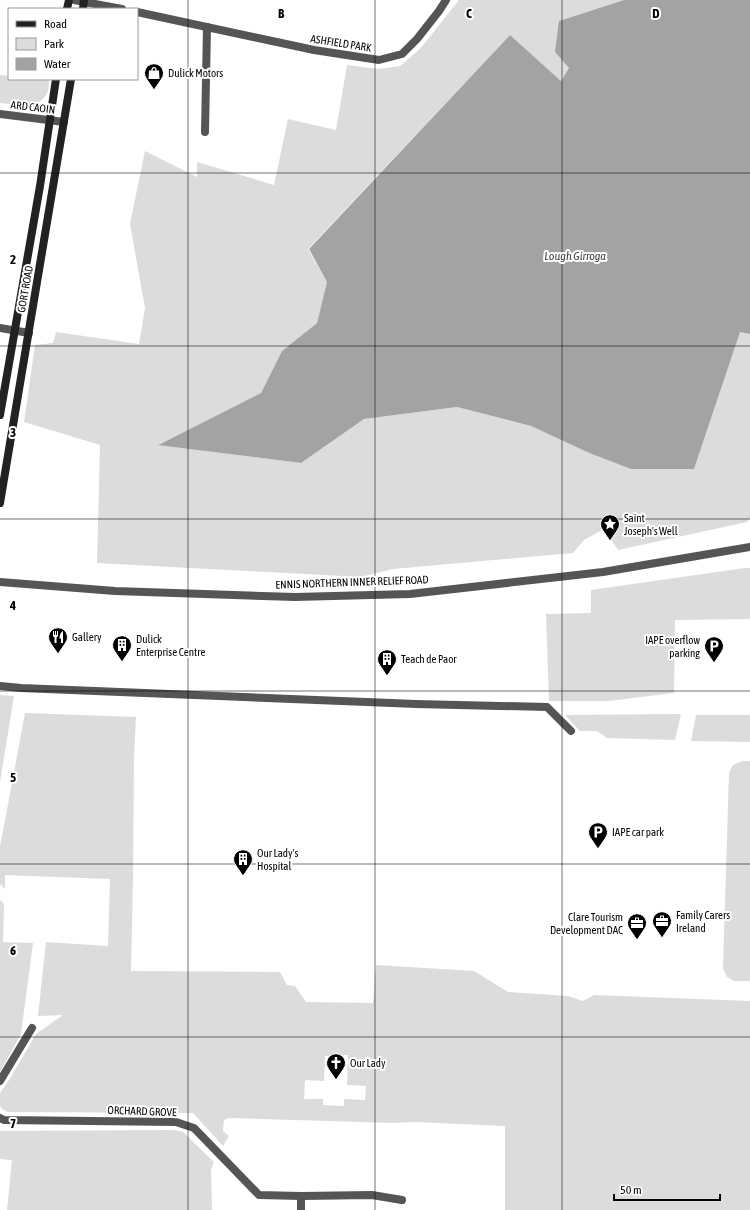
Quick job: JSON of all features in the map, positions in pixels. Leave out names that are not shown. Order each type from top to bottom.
[{"type":"main road","name":"GORT ROAD","points":[[0,415],[56,80]]},
{"type":"main road","name":"GORT ROAD","points":[[0,503],[71,80]]},
{"type":"street","points":[[74,0],[84,4],[103,2],[119,8]]},
{"type":"street","name":"ASHFIELD PARK","points":[[138,12],[314,50],[379,60],[402,54],[417,39],[446,0]]},
{"type":"street","points":[[205,132],[207,27]]},
{"type":"street","name":"ARD CAOIN","points":[[0,114],[64,122]]},
{"type":"street","points":[[0,328],[28,333]]},
{"type":"street","name":"ENNIS NORTHERN INNER RELIEF ROAD","points":[[0,582],[114,591],[287,597],[410,594],[603,572],[750,548]]},
{"type":"street","points":[[0,686],[29,689],[307,700],[547,707],[571,731]]},
{"type":"street","points":[[0,1081],[32,1028]]},
{"type":"street","name":"ORCHARD GROVE","points":[[0,1118],[4,1120],[176,1122],[194,1128],[259,1195],[372,1196],[402,1200]]},
{"type":"street","points":[[301,1196],[301,1210]]},
{"type":"green space","points":[[459,0],[624,0],[559,21],[569,68],[561,81],[510,35],[308,249],[327,282],[317,323],[282,351],[261,393],[159,444],[301,463],[364,419],[457,407],[531,426],[587,452],[694,469],[740,331],[750,334],[750,518],[747,522],[618,550],[604,529],[584,540],[573,553],[393,569],[361,577],[97,563],[100,445],[24,422],[35,345],[53,343],[56,332],[139,344],[145,308],[130,224],[145,151],[197,177],[197,162],[274,185],[288,119],[336,130],[347,65],[378,69],[400,66],[420,49]]},
{"type":"green space","points":[[0,75],[8,76],[8,80],[49,80],[48,92],[42,100],[37,103],[19,105],[0,103]]},
{"type":"green space","points":[[750,568],[750,619],[675,620],[674,693],[609,701],[549,701],[546,614],[591,613],[591,590]]},
{"type":"green space","points":[[0,695],[14,696],[0,782]]},
{"type":"green space","points":[[25,713],[136,717],[134,757],[131,971],[280,972],[287,985],[295,986],[306,1002],[373,1003],[376,965],[474,971],[508,992],[568,996],[583,1001],[594,995],[750,1001],[750,1210],[505,1210],[505,1126],[415,1122],[393,1123],[229,1118],[224,1120],[223,1131],[229,1136],[223,1146],[193,1113],[8,1112],[0,1106],[0,1093],[36,1034],[63,1015],[38,1016],[46,942],[108,946],[110,879],[5,875],[5,889],[0,884],[0,847]],"holes":[[[348,1055],[347,1085],[366,1086],[365,1100],[344,1099],[344,1106],[323,1105],[323,1099],[304,1099],[305,1080],[324,1081],[325,1056]]]},
{"type":"green space","points":[[681,714],[675,740],[607,738],[597,731],[580,731],[565,715]]},
{"type":"green space","points":[[696,715],[750,715],[750,742],[691,741]]},
{"type":"green space","points":[[742,761],[750,761],[750,981],[734,981],[727,977],[723,968],[729,773],[733,765]]},
{"type":"green space","points":[[0,900],[4,904],[3,942],[33,943],[21,1034],[0,1072]]},
{"type":"green space","points":[[174,1130],[183,1132],[214,1162],[211,1169],[212,1210],[7,1210],[12,1160],[0,1159],[0,1131]]},
{"type":"water","name":"Lough Girroga","points":[[624,0],[750,0],[750,334],[740,332],[694,469],[631,469],[587,452],[531,426],[457,407],[364,419],[301,463],[158,445],[261,393],[282,351],[317,323],[327,282],[309,249],[510,35],[561,81],[569,68],[555,52],[559,21]]},
{"type":"place","name":"Dulick Motors","points":[[154,90]]},
{"type":"place","name":"Saint Joseph's Well","points":[[610,541]]},
{"type":"place","name":"Gallery","points":[[58,654]]},
{"type":"place","name":"Dulick Enterprise Centre","points":[[122,662]]},
{"type":"place","name":"IAPE overflow parking","points":[[714,663]]},
{"type":"place","name":"Teach de Paor","points":[[387,676]]},
{"type":"place","name":"IAPE car park","points":[[598,849]]},
{"type":"place","name":"Our Lady's Hospital","points":[[243,876]]},
{"type":"place","name":"Family Carers Ireland","points":[[662,938]]},
{"type":"place","name":"Clare Tourism Development DAC","points":[[637,940]]},
{"type":"place","name":"Our Lady","points":[[336,1080]]}]
